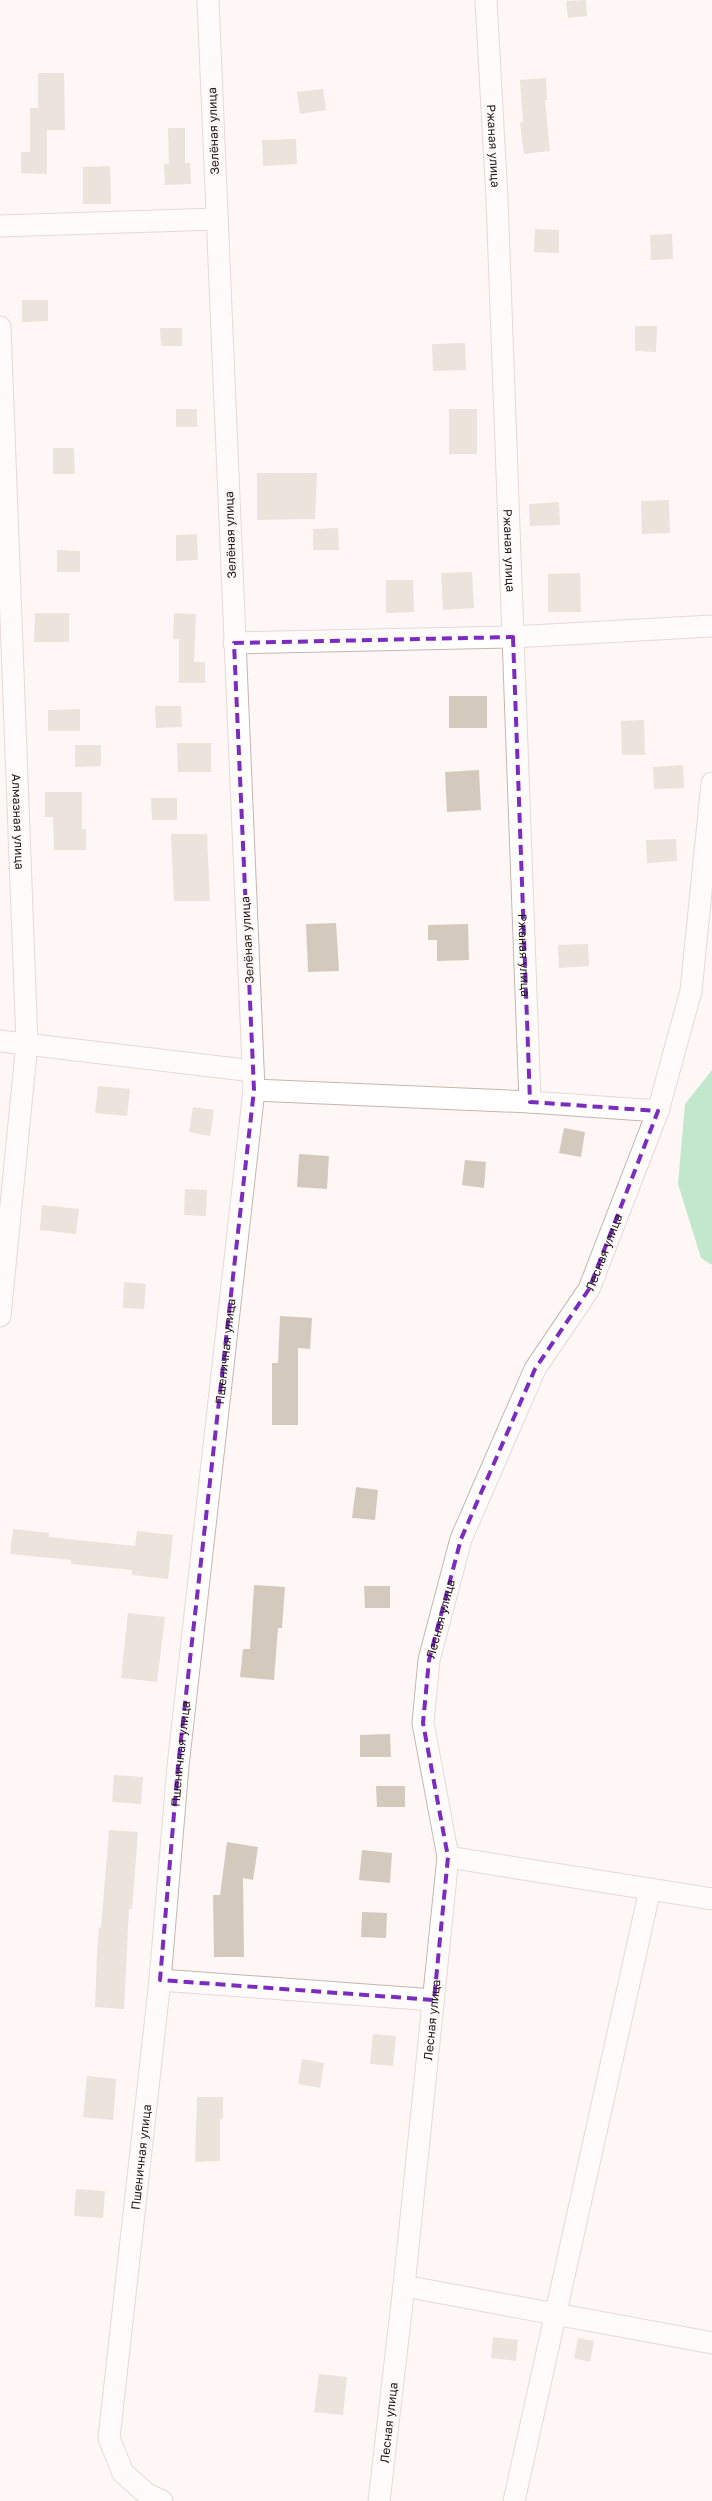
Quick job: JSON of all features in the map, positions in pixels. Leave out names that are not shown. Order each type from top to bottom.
[{"type":"street","name":"Зелёная улица","points":[[208,0],[253,1080]]},
{"type":"street","name":"Ржаная улица","points":[[486,0],[497,199],[530,1102]]},
{"type":"street","points":[[0,226],[217,219]]},
{"type":"street","name":"Алмазная улица","points":[[0,327],[28,1043],[0,1316]]},
{"type":"street","points":[[234,643],[513,637],[712,626]]},
{"type":"street","name":"Лесная улица","points":[[378,2501],[404,2286],[448,1857],[423,1724],[428,1660],[461,1539],[535,1369],[589,1290],[658,1111],[691,991],[712,783]]},
{"type":"street","points":[[0,1041],[28,1043],[253,1080],[658,1111]]},
{"type":"street","name":"Пшеничная улица","points":[[162,2501],[147,2494],[123,2473],[109,2438],[160,1980],[178,1766],[253,1080]]},
{"type":"street","points":[[448,1857],[712,1899]]},
{"type":"street","points":[[514,2501],[650,1889]]},
{"type":"street","points":[[160,1980],[434,2000]]},
{"type":"street","points":[[404,2286],[712,2343]]},
{"type":"highlighted area","points":[[513,637],[530,1102],[658,1111],[589,1289],[535,1369],[461,1539],[429,1660],[423,1723],[448,1857],[434,2000],[160,1980],[178,1766],[254,1090],[234,643]]},
{"type":"green space","points":[[712,1070],[712,1265],[701,1258],[678,1184],[685,1104]]},
{"type":"building","points":[[586,0],[587,16],[568,18],[566,1]]},
{"type":"building","points":[[38,73],[64,73],[65,130],[47,130],[47,174],[21,173],[21,152],[30,152],[30,108],[38,108]]},
{"type":"building","points":[[546,78],[547,100],[545,100],[550,151],[524,154],[520,123],[523,122],[520,80]]},
{"type":"building","points":[[323,89],[326,110],[300,114],[297,92]]},
{"type":"building","points":[[168,128],[185,128],[185,163],[190,163],[191,184],[165,185],[164,164],[169,164]]},
{"type":"building","points":[[296,139],[297,164],[263,166],[262,140]]},
{"type":"building","points":[[110,166],[111,204],[83,204],[83,167]]},
{"type":"building","points":[[535,229],[559,230],[559,253],[534,252]]},
{"type":"building","points":[[672,234],[673,259],[651,260],[650,235]]},
{"type":"building","points":[[22,300],[48,300],[48,321],[22,322]]},
{"type":"building","points":[[635,326],[657,326],[656,352],[635,351]]},
{"type":"building","points":[[160,328],[182,328],[182,346],[161,346]]},
{"type":"building","points":[[465,343],[466,370],[433,371],[432,344]]},
{"type":"building","points":[[176,409],[197,409],[197,427],[176,427]]},
{"type":"building","points":[[449,409],[477,409],[477,454],[449,454]]},
{"type":"building","points":[[53,448],[74,448],[75,474],[53,474]]},
{"type":"building","points":[[257,473],[317,473],[315,519],[257,520]]},
{"type":"building","points":[[669,500],[670,533],[642,534],[641,501]]},
{"type":"building","points":[[559,502],[560,525],[530,526],[529,504]]},
{"type":"building","points":[[338,528],[339,550],[313,550],[313,529]]},
{"type":"building","points":[[197,534],[198,560],[176,561],[176,535]]},
{"type":"building","points":[[57,550],[80,551],[80,572],[57,572]]},
{"type":"building","points":[[472,572],[474,608],[443,610],[441,573]]},
{"type":"building","points":[[580,573],[581,612],[548,612],[548,574]]},
{"type":"building","points":[[386,580],[413,580],[414,612],[386,613]]},
{"type":"building","points":[[35,613],[69,613],[69,642],[34,642]]},
{"type":"building","points":[[174,613],[196,614],[194,662],[205,662],[205,683],[179,683],[179,639],[173,639]]},
{"type":"building","points":[[449,696],[487,696],[487,728],[449,728]]},
{"type":"building","points":[[155,706],[181,706],[182,727],[156,728]]},
{"type":"building","points":[[80,709],[80,731],[48,731],[48,710]]},
{"type":"building","points":[[644,720],[645,755],[622,755],[621,721]]},
{"type":"building","points":[[177,743],[211,743],[211,772],[178,772]]},
{"type":"building","points":[[75,745],[101,745],[101,766],[75,767]]},
{"type":"building","points":[[683,765],[684,788],[654,789],[653,767]]},
{"type":"building","points":[[479,770],[481,810],[447,812],[445,772]]},
{"type":"building","points":[[45,792],[82,792],[82,829],[86,829],[86,850],[54,850],[53,817],[45,817]]},
{"type":"building","points":[[151,798],[177,798],[177,820],[152,820]]},
{"type":"building","points":[[171,834],[207,834],[210,901],[174,901]]},
{"type":"building","points":[[676,839],[677,861],[647,863],[646,840]]},
{"type":"building","points":[[336,923],[339,971],[308,972],[306,924]]},
{"type":"building","points":[[468,924],[469,960],[437,961],[437,940],[428,940],[428,925]]},
{"type":"building","points":[[588,944],[589,966],[559,968],[558,945]]},
{"type":"building","points":[[98,1086],[130,1089],[127,1116],[95,1113]]},
{"type":"building","points":[[193,1107],[214,1110],[210,1136],[189,1132]]},
{"type":"building","points":[[564,1128],[585,1132],[581,1157],[559,1153]]},
{"type":"building","points":[[299,1154],[329,1156],[327,1189],[297,1187]]},
{"type":"building","points":[[465,1160],[486,1162],[484,1188],[462,1185]]},
{"type":"building","points":[[185,1189],[207,1190],[206,1216],[184,1215]]},
{"type":"building","points":[[42,1205],[79,1209],[76,1234],[40,1230]]},
{"type":"building","points":[[124,1282],[146,1284],[144,1309],[123,1308]]},
{"type":"building","points":[[280,1316],[312,1318],[310,1349],[298,1348],[298,1425],[272,1425],[272,1363],[278,1363]]},
{"type":"building","points":[[356,1487],[378,1490],[375,1520],[352,1518]]},
{"type":"building","points":[[13,1529],[49,1533],[49,1537],[135,1546],[137,1531],[173,1535],[168,1579],[132,1575],[132,1570],[71,1564],[71,1560],[10,1554]]},
{"type":"building","points":[[254,1585],[285,1587],[282,1628],[278,1628],[274,1680],[240,1677],[243,1649],[250,1649]]},
{"type":"building","points":[[364,1586],[390,1586],[390,1608],[365,1608]]},
{"type":"building","points":[[128,1613],[165,1617],[157,1682],[121,1678]]},
{"type":"building","points":[[390,1734],[391,1757],[360,1757],[360,1735]]},
{"type":"building","points":[[114,1775],[143,1777],[141,1804],[112,1802]]},
{"type":"building","points":[[376,1786],[405,1786],[405,1807],[377,1807]]},
{"type":"building","points":[[109,1830],[138,1832],[132,1909],[129,1909],[124,2009],[95,2007],[99,1927],[101,1928]]},
{"type":"building","points":[[227,1842],[258,1847],[253,1880],[243,1878],[244,1957],[214,1957],[213,1895],[220,1895]]},
{"type":"building","points":[[362,1850],[392,1853],[390,1883],[359,1880]]},
{"type":"building","points":[[362,1912],[387,1913],[386,1938],[361,1937]]},
{"type":"building","points":[[373,2034],[396,2036],[393,2066],[370,2064]]},
{"type":"building","points":[[302,2059],[324,2063],[320,2088],[298,2084]]},
{"type":"building","points":[[87,2076],[116,2079],[113,2120],[83,2117]]},
{"type":"building","points":[[197,2097],[223,2097],[223,2119],[220,2119],[220,2161],[195,2162]]},
{"type":"building","points":[[76,2189],[105,2191],[103,2218],[74,2216]]},
{"type":"building","points":[[493,2337],[518,2340],[516,2361],[491,2358]]},
{"type":"building","points":[[578,2338],[594,2341],[590,2362],[574,2358]]},
{"type":"building","points":[[319,2374],[347,2377],[343,2415],[314,2412]]}]
